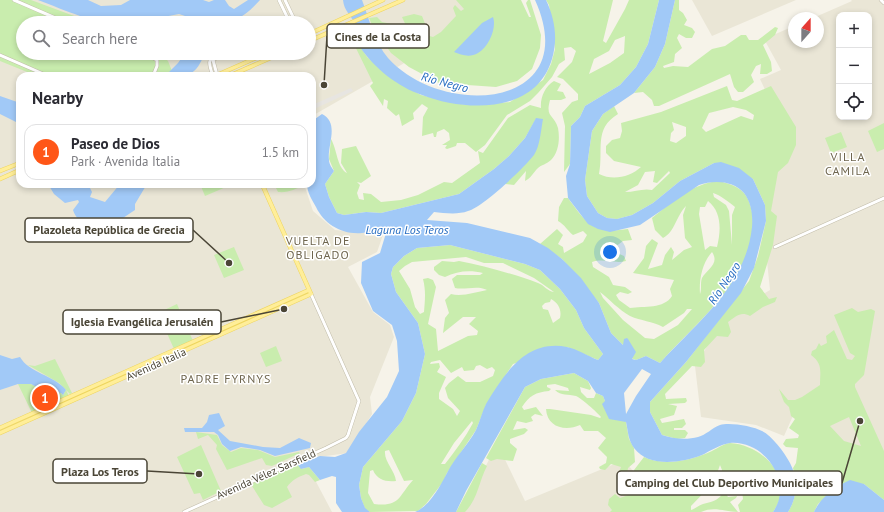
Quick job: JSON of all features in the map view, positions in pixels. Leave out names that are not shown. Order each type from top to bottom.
[{"type":"main road","points":[[316,31],[383,0]]},
{"type":"main road","points":[[316,38],[403,0]]},
{"type":"main road","points":[[225,72],[251,60]]},
{"type":"main road","points":[[238,72],[266,60]]},
{"type":"main road","points":[[0,172],[16,165]]},
{"type":"main road","points":[[0,179],[16,172]]},
{"type":"main road","points":[[264,188],[310,292]]},
{"type":"main road","name":"Avenida Italia","points":[[0,428],[310,292]]},
{"type":"main road","name":"Avenida Italia","points":[[0,434],[310,292]]},
{"type":"street","points":[[14,0],[51,16]]},
{"type":"street","points":[[279,0],[288,16]]},
{"type":"street","points":[[285,0],[293,16]]},
{"type":"street","points":[[881,0],[884,3]]},
{"type":"street","points":[[0,55],[39,72]]},
{"type":"street","points":[[155,72],[157,60]]},
{"type":"street","points":[[209,60],[214,72]]},
{"type":"street","points":[[213,60],[215,72]]},
{"type":"street","points":[[775,247],[884,198]]},
{"type":"street","name":"Avenida Vélez Sarsfield","points":[[184,512],[326,448],[346,438],[348,435],[359,401],[310,292]]},
{"type":"shaded area","points":[[0,0],[469,0],[448,38],[316,114],[316,72],[16,72],[16,188],[305,188],[313,211],[335,230],[383,235],[377,252],[348,267],[373,312],[390,325],[394,337],[370,397],[372,414],[348,453],[304,459],[332,512],[0,512]]},
{"type":"shaded area","points":[[692,0],[796,0],[712,36]]},
{"type":"shaded area","points":[[851,0],[884,0],[884,495],[796,409],[784,436],[756,425],[701,417],[695,366],[725,317],[770,290],[765,242],[783,128],[760,79],[781,70],[764,39],[788,29],[788,48],[824,48],[824,13],[852,1]]},
{"type":"shaded area","points":[[351,88],[353,91],[316,108],[316,103]]},
{"type":"shaded area","points":[[497,443],[525,501],[624,460],[655,498],[630,512],[459,512],[468,503]]},
{"type":"green space","points":[[0,0],[31,0],[74,16],[16,16],[16,60],[167,60],[172,72],[27,72],[0,61]]},
{"type":"green space","points":[[456,0],[521,0],[529,17],[531,17],[526,3],[530,0],[541,35],[540,48],[532,69],[517,81],[496,87],[439,83],[409,67],[391,53],[373,27],[369,18],[377,17],[382,22],[392,24],[405,31],[407,28],[402,17],[414,14],[422,16],[426,26],[426,35],[433,37],[441,32],[456,16],[453,8],[455,5],[461,11],[464,9]]},
{"type":"green space","points":[[546,0],[613,0],[603,41],[606,43],[629,0],[659,0],[648,44],[636,67],[620,85],[585,106],[580,117],[571,126],[570,164],[564,172],[565,126],[562,113],[572,102],[578,100],[578,94],[563,79],[557,77],[572,62],[576,51],[571,47],[564,48],[565,60],[559,64],[552,77],[538,93],[530,101],[507,115],[485,145],[476,152],[465,143],[457,143],[456,146],[447,149],[445,148],[447,145],[442,145],[450,140],[449,133],[444,129],[437,132],[436,137],[434,137],[433,133],[422,136],[423,117],[428,108],[422,104],[413,113],[414,119],[402,126],[399,114],[396,116],[387,108],[388,101],[384,99],[383,106],[370,86],[373,83],[351,38],[356,37],[359,45],[367,57],[391,78],[421,95],[460,104],[477,105],[510,102],[543,80],[551,64],[555,49],[549,5]],"holes":[[[625,36],[624,53],[610,63],[589,74],[594,59],[609,51],[615,40]]]},
{"type":"green space","points":[[675,0],[679,0],[679,10],[683,13],[687,20],[684,25],[692,28],[695,32],[692,38],[686,38],[679,34],[677,38],[682,48],[675,54],[674,62],[663,66],[664,68],[673,66],[688,67],[712,49],[725,46],[741,35],[746,35],[749,40],[758,40],[775,27],[778,28],[775,35],[763,45],[771,62],[772,71],[767,74],[760,74],[761,64],[756,66],[751,75],[754,82],[743,92],[738,92],[734,87],[730,74],[659,106],[654,106],[652,100],[643,92],[634,93],[655,67],[665,44]]},
{"type":"green space","points":[[554,81],[561,84],[557,91],[563,92],[566,98],[561,100],[550,100],[549,113],[558,128],[559,136],[556,153],[548,163],[539,167],[527,180],[525,181],[526,171],[514,185],[505,184],[534,146],[541,128],[542,119],[536,119],[525,138],[509,156],[494,169],[459,194],[381,213],[366,212],[344,215],[337,213],[329,197],[325,184],[334,171],[329,159],[331,139],[339,163],[344,171],[347,173],[341,163],[342,149],[356,146],[371,176],[361,183],[357,182],[360,185],[357,193],[359,199],[364,200],[363,193],[371,194],[381,202],[401,200],[418,195],[444,182],[452,183],[480,163],[478,151],[483,153],[508,118],[530,105],[541,108],[541,100],[544,93],[548,86]]},
{"type":"green space","points":[[727,86],[732,100],[737,101],[771,86],[796,127],[796,145],[788,163],[778,172],[771,211],[777,216],[773,245],[760,287],[769,299],[777,297],[775,302],[763,307],[750,316],[741,314],[728,322],[731,332],[728,337],[717,336],[704,350],[705,362],[701,367],[692,366],[665,394],[666,399],[686,398],[687,401],[685,403],[668,404],[677,406],[674,415],[660,419],[662,423],[684,419],[686,424],[682,428],[674,428],[674,430],[685,430],[688,433],[685,438],[677,439],[662,435],[650,412],[650,402],[686,362],[749,281],[758,256],[766,221],[765,205],[753,179],[714,163],[680,181],[653,203],[632,215],[617,219],[607,218],[598,213],[587,196],[585,180],[592,131],[603,114],[614,106],[618,114],[610,120],[602,133],[599,174],[610,177],[621,177],[632,173],[641,167],[614,161],[606,153],[606,146],[612,140],[620,138],[622,131],[621,123],[661,112]],"holes":[[[733,107],[746,110],[754,115],[753,120],[741,116],[706,132],[702,128],[709,113]],[[672,122],[686,127],[686,136],[676,143],[670,141],[671,133],[674,130]],[[655,171],[653,182],[657,183],[669,171],[670,173],[652,190],[645,189],[625,192],[638,185],[645,172]]]},
{"type":"green space","points":[[884,123],[884,149],[877,152],[868,131]]},
{"type":"green space","points":[[841,132],[847,147],[831,153],[825,138]]},
{"type":"green space","points":[[719,181],[737,187],[742,190],[748,199],[752,212],[752,234],[747,256],[737,276],[723,295],[660,363],[646,356],[636,360],[631,358],[623,345],[611,333],[599,303],[562,259],[540,244],[557,229],[563,235],[558,244],[563,247],[564,253],[583,242],[587,235],[583,231],[573,235],[558,221],[559,207],[564,198],[568,198],[580,215],[592,225],[607,230],[628,229],[632,240],[623,241],[615,247],[615,252],[624,256],[626,261],[592,262],[593,267],[609,277],[613,285],[625,287],[632,292],[628,294],[620,292],[616,295],[619,300],[630,308],[659,305],[664,303],[672,296],[670,289],[674,280],[633,273],[644,258],[646,246],[652,239],[658,243],[648,269],[662,265],[665,255],[671,247],[674,252],[672,260],[684,250],[692,247],[685,238],[683,215],[686,206],[673,228],[663,238],[655,230],[652,218],[683,194],[700,185]],"holes":[[[713,193],[735,207],[732,215],[732,245],[729,211],[726,205],[714,197]],[[708,201],[713,205],[718,216],[720,228],[717,247],[710,246],[705,250],[699,214],[700,207],[705,207]],[[712,252],[715,260],[702,278],[700,294],[702,272]],[[600,292],[626,314],[663,327],[684,313],[687,309],[692,309],[678,325],[654,339],[645,338],[623,320],[603,298]]]},
{"type":"green space","points":[[202,188],[224,188],[205,196]]},
{"type":"green space","points":[[276,188],[297,188],[285,192],[278,192]]},
{"type":"green space","points":[[450,245],[525,264],[540,270],[560,289],[576,310],[584,328],[603,354],[598,360],[567,347],[513,364],[486,405],[476,430],[447,473],[443,482],[426,504],[418,511],[370,512],[365,509],[361,498],[359,485],[363,467],[402,421],[416,393],[425,354],[418,323],[396,292],[391,274],[393,267],[404,256],[417,248]],"holes":[[[466,257],[484,263],[503,263],[534,278],[554,292],[538,283],[499,270],[459,261],[442,261],[434,267],[434,270],[439,275],[445,277],[454,273],[483,273],[480,275],[457,275],[452,279],[455,288],[480,288],[487,290],[464,295],[451,294],[445,300],[449,313],[445,318],[443,333],[463,317],[476,317],[469,324],[478,331],[477,335],[468,336],[438,351],[436,329],[428,324],[436,287],[433,280],[428,278],[423,279],[425,291],[424,312],[420,314],[415,307],[410,289],[399,271],[412,262]],[[551,299],[556,302],[560,312],[560,318],[553,323],[548,310],[543,309],[542,306],[545,303],[550,302]],[[440,360],[451,373],[462,367],[464,371],[474,370],[476,366],[480,365],[487,369],[492,367],[495,370],[493,376],[480,382],[466,382],[458,376],[449,383],[445,388],[448,398],[460,411],[457,416],[453,409],[439,399],[439,393],[446,377],[437,372],[440,367],[439,363],[430,364],[431,362]],[[472,421],[473,423],[470,429],[456,449],[445,464],[441,464],[454,443]],[[389,450],[404,481],[413,480],[398,500],[389,504],[374,504],[368,493],[370,471],[373,470],[382,480],[396,481],[394,473],[385,455],[385,451]]]},
{"type":"green space","points":[[234,247],[244,270],[224,278],[214,255]]},
{"type":"green space","points":[[177,304],[193,341],[174,349],[158,313]]},
{"type":"green space","points":[[852,308],[858,312],[871,309],[875,311],[864,375],[855,384],[855,387],[884,451],[884,500],[864,484],[841,484],[818,504],[814,512],[788,512],[795,496],[796,485],[793,468],[796,463],[798,448],[786,447],[783,444],[786,439],[798,438],[799,435],[789,428],[795,419],[791,416],[789,407],[784,402],[779,389],[788,400],[795,400],[820,385],[820,368],[815,358],[811,355],[812,351],[816,349],[819,343],[821,346],[827,343],[826,336],[834,330],[847,359],[852,360],[855,356],[850,353],[834,315]],"holes":[[[849,417],[861,446],[844,441],[830,426]]]},
{"type":"green space","points":[[276,346],[282,361],[266,367],[260,353]]},
{"type":"green space","points":[[55,359],[72,393],[70,394],[59,383],[28,365],[35,366]]},
{"type":"green space","points":[[574,373],[588,381],[591,388],[590,390],[580,387],[581,392],[587,398],[594,398],[596,393],[603,396],[605,401],[626,422],[629,439],[634,448],[635,462],[628,468],[627,475],[618,475],[621,467],[611,464],[605,470],[600,469],[599,467],[606,463],[607,457],[598,448],[606,438],[598,431],[584,431],[580,425],[563,428],[553,424],[547,415],[546,409],[601,417],[578,397],[557,392],[555,390],[569,391],[568,388],[555,384],[547,385],[547,387],[551,389],[549,391],[540,392],[533,395],[522,407],[524,410],[536,407],[543,416],[535,414],[531,417],[533,421],[526,423],[517,421],[513,430],[525,428],[528,430],[524,434],[510,439],[510,443],[517,449],[513,461],[497,459],[491,461],[486,458],[525,387],[541,379]]},
{"type":"green space","points":[[18,384],[31,384],[42,390],[61,393],[63,395],[66,390],[69,396],[32,413]]},
{"type":"green space","points":[[196,432],[217,435],[222,445],[231,452],[241,448],[258,450],[275,457],[300,453],[272,466],[266,465],[262,458],[227,470],[216,449],[217,445],[208,435],[198,439]]},
{"type":"green space","points":[[730,443],[742,445],[754,450],[773,466],[779,476],[781,488],[779,500],[773,512],[740,512],[738,505],[743,499],[742,491],[745,482],[741,478],[741,484],[735,493],[725,490],[728,484],[726,478],[718,484],[722,470],[720,465],[714,482],[691,506],[691,510],[712,502],[723,493],[728,497],[737,496],[730,502],[738,512],[711,509],[701,512],[610,512],[612,510],[608,505],[609,499],[615,494],[620,498],[637,492],[643,495],[649,493],[650,490],[643,482],[635,477],[634,470],[644,457],[661,462],[678,461],[696,457]]},
{"type":"green space","points":[[201,445],[221,491],[203,500],[200,493],[194,494],[177,457]]},
{"type":"green space","points":[[482,463],[487,466],[476,496],[465,512],[456,512]]},
{"type":"green space","points":[[297,464],[302,469],[309,467],[320,480],[315,482],[309,475],[306,474],[300,476],[287,487],[292,497],[272,508],[264,505],[252,486],[254,482]]},
{"type":"water","points":[[38,0],[88,0],[101,6],[121,5],[130,0],[203,0],[209,2],[214,0],[225,0],[229,6],[234,9],[248,0],[260,0],[252,9],[242,16],[185,16],[179,14],[168,16],[80,16]]},
{"type":"water","points":[[343,0],[362,0],[379,45],[388,58],[412,78],[441,90],[472,95],[501,93],[525,82],[541,63],[545,36],[535,0],[546,0],[552,14],[555,29],[554,52],[544,77],[531,90],[515,99],[498,104],[478,106],[440,101],[413,92],[404,87],[387,76],[372,62],[360,47],[356,27],[345,7]]},
{"type":"water","name":"Laguna Los Teros","points":[[659,0],[675,0],[665,44],[655,67],[634,93],[603,114],[592,131],[585,180],[587,196],[598,213],[607,218],[617,219],[632,215],[653,203],[680,181],[714,163],[721,162],[739,168],[753,179],[765,205],[766,221],[754,268],[741,293],[686,362],[650,402],[650,412],[662,435],[680,439],[694,438],[704,435],[714,428],[724,424],[741,425],[758,429],[766,433],[778,445],[793,469],[796,488],[794,500],[788,512],[773,512],[779,501],[780,489],[778,477],[765,456],[754,448],[743,444],[730,443],[719,446],[694,458],[675,462],[648,459],[640,454],[630,442],[626,422],[609,419],[602,404],[605,401],[603,396],[596,393],[588,381],[574,373],[541,379],[525,387],[466,491],[456,512],[415,512],[425,505],[434,495],[450,467],[476,430],[486,404],[500,381],[518,361],[540,348],[552,346],[571,348],[598,360],[603,354],[584,328],[576,310],[560,289],[540,270],[525,264],[450,245],[417,248],[404,256],[393,267],[391,274],[396,292],[418,323],[425,354],[416,393],[402,421],[363,467],[359,485],[361,498],[365,508],[370,512],[342,512],[336,503],[336,477],[332,476],[320,480],[309,467],[301,469],[297,464],[320,456],[335,457],[346,453],[359,432],[387,397],[399,371],[397,341],[392,325],[373,311],[361,283],[362,262],[380,253],[386,233],[376,231],[355,233],[341,230],[334,227],[319,213],[311,199],[307,188],[316,188],[316,118],[322,114],[327,118],[332,129],[329,160],[334,171],[325,184],[329,197],[337,213],[344,215],[366,212],[381,213],[459,194],[494,169],[509,156],[525,138],[536,118],[543,119],[539,143],[534,155],[522,169],[493,195],[475,208],[468,211],[455,213],[434,212],[427,220],[467,223],[530,238],[548,248],[562,259],[581,278],[599,303],[611,333],[623,345],[624,339],[628,339],[636,352],[632,359],[636,360],[646,356],[660,363],[704,318],[730,285],[748,248],[752,218],[750,205],[744,193],[729,183],[723,182],[710,182],[699,185],[640,225],[610,232],[598,229],[588,224],[568,198],[566,176],[570,164],[571,126],[580,117],[585,106],[620,85],[636,67],[648,44]],"holes":[[[642,369],[651,374],[626,414],[624,393]]]},
{"type":"water","points":[[493,17],[493,31],[489,42],[482,50],[475,55],[469,56],[454,52],[482,23]]},
{"type":"water","points":[[180,60],[202,60],[198,67],[193,72],[169,72]]},
{"type":"water","points":[[0,96],[16,102],[16,122],[0,114]]},
{"type":"water","points":[[50,188],[90,188],[92,192],[90,197],[105,202],[117,188],[145,188],[135,204],[135,210],[112,224],[101,227],[87,225],[80,221],[73,210],[79,202],[78,200],[65,203],[54,194]]},
{"type":"water","points":[[0,355],[12,359],[20,357],[29,367],[55,381],[66,390],[63,395],[61,393],[42,390],[31,384],[18,384],[0,390]]},
{"type":"water","points":[[219,413],[225,426],[218,430],[230,441],[263,447],[280,448],[299,438],[311,443],[310,448],[275,456],[260,450],[241,447],[230,451],[222,444],[218,435],[214,432],[185,432],[184,428],[202,428],[207,422],[209,415]]},
{"type":"water","points":[[850,480],[864,484],[884,500],[884,512],[814,512],[820,502],[829,493]]},
{"type":"place","name":"Cines de la Costa","points":[[324,85]]},
{"type":"place","name":"Plazoleta República de Grecia","points":[[229,263]]},
{"type":"place","name":"Iglesia Evangélica Jerusalén","points":[[284,309]]},
{"type":"place","name":"Paseo de Dios","points":[[45,398]]},
{"type":"place","name":"Camping del Club Deportivo Municipales","points":[[860,421]]},
{"type":"place","name":"Plaza Los Teros","points":[[199,474]]},
{"type":"district","name":"VILLA CAMILA","points":[[848,163]]},
{"type":"district","name":"VUELTA DE OBLIGADO","points":[[318,247]]},
{"type":"district","name":"PADRE FYRNYS","points":[[226,378]]},
{"type":"water label","name":"Río Negro","points":[[445,82]]},
{"type":"water label","name":"Río Negro","points":[[724,283]]}]
